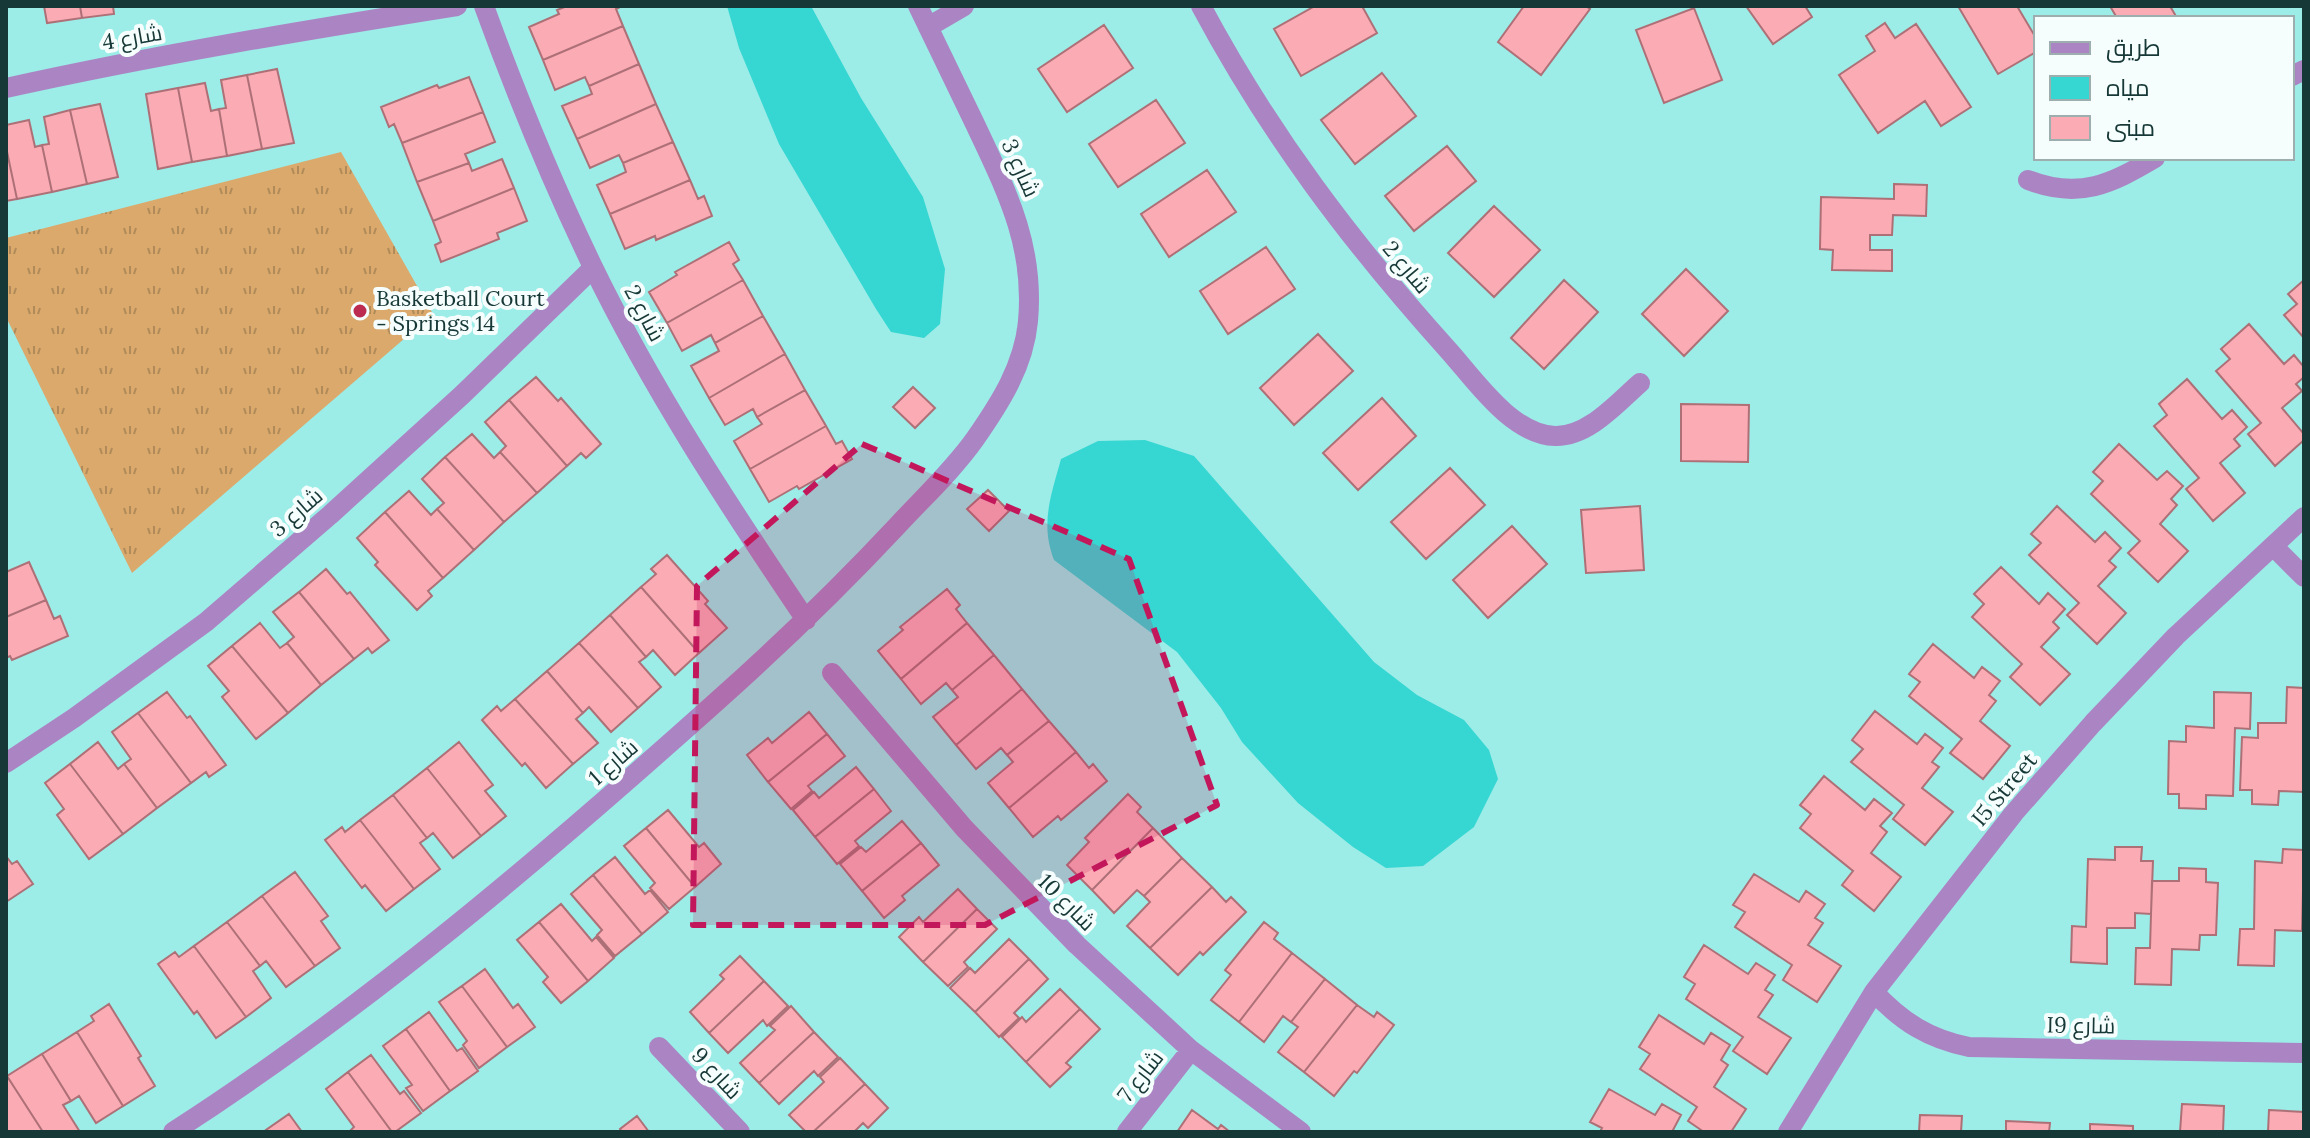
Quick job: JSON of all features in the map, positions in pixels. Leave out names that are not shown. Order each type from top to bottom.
[{"type":"street","name":"شارع 4","points":[[6,88],[263,37],[457,6]]},
{"type":"street","name":"شارع 2","points":[[484,6],[522,107],[593,268],[649,372],[742,525],[806,620]]},
{"type":"street","name":"شارع 3","points":[[918,6],[1015,210],[1025,247],[1030,285],[1028,324],[1021,362]]},
{"type":"street","points":[[928,27],[964,6]]},
{"type":"street","name":"شارع 2","points":[[1201,6],[1277,135],[1336,219],[1413,311],[1513,420],[1541,434],[1572,434],[1586,428],[1640,383]]},
{"type":"street","points":[[2028,180],[2058,189],[2094,188],[2113,182],[2152,160]]},
{"type":"street","name":"شارع 3","points":[[6,763],[74,718],[217,612],[462,395],[593,268]]},
{"type":"street","name":"شارع 1","points":[[173,1132],[328,1023],[446,933],[561,839],[806,620],[942,479],[999,403],[1021,362]]},
{"type":"street","name":"I5 Street","points":[[1788,1132],[1874,992],[2004,825],[2093,723],[2176,636],[2304,517]]},
{"type":"street","points":[[2273,546],[2304,577]]},
{"type":"street","name":"شارع 10","points":[[832,673],[964,828],[1077,945],[1191,1050],[1301,1132]]},
{"type":"street","name":"I9 شارع","points":[[1874,992],[1907,1023],[1947,1043],[1969,1047],[2304,1053]]},
{"type":"street","name":"شارع 9","points":[[659,1047],[740,1132]]},
{"type":"street","name":"شارع 7","points":[[1127,1132],[1191,1050]]},
{"type":"highlighted area","points":[[862,444],[1129,559],[1217,805],[985,925],[693,925],[697,586]]},
{"type":"green space","points":[[341,152],[433,314],[132,573],[6,317],[6,238]]},
{"type":"water","points":[[727,6],[811,6],[861,98],[923,197],[945,269],[940,324],[924,338],[891,332],[876,309],[779,144],[739,48]]},
{"type":"water","points":[[1145,440],[1194,456],[1374,662],[1417,695],[1464,720],[1489,750],[1498,779],[1474,827],[1423,866],[1386,868],[1353,847],[1298,803],[1242,742],[1221,708],[1177,652],[1054,560],[1047,522],[1061,459],[1098,441]]},
{"type":"building","points":[[44,6],[80,6],[82,18],[47,23]]},
{"type":"building","points":[[80,6],[113,6],[114,14],[82,18]]},
{"type":"building","points":[[567,6],[622,6],[616,9],[623,26],[543,60],[529,27],[559,14],[557,10]]},
{"type":"building","points":[[1315,6],[1362,6],[1377,33],[1301,76],[1274,29]]},
{"type":"building","points":[[1524,6],[1586,6],[1590,9],[1541,75],[1498,42]]},
{"type":"building","points":[[1746,6],[1805,6],[1812,17],[1773,44]]},
{"type":"building","points":[[1958,6],[2017,6],[2034,35],[2034,53],[1998,74]]},
{"type":"building","points":[[2110,6],[2170,6],[2176,16],[2116,16]]},
{"type":"building","points":[[1694,8],[1722,80],[1664,103],[1636,30]]},
{"type":"building","points":[[1885,23],[1895,38],[1916,24],[1971,107],[1941,126],[1925,101],[1878,133],[1839,75],[1875,51],[1866,36]]},
{"type":"building","points":[[1104,25],[1133,68],[1067,112],[1038,69]]},
{"type":"building","points":[[623,26],[639,64],[589,86],[585,77],[555,90],[543,60]]},
{"type":"building","points":[[639,64],[656,104],[577,139],[562,106],[592,94],[589,86]]},
{"type":"building","points":[[277,69],[294,143],[262,149],[247,75]]},
{"type":"building","points":[[1382,73],[1416,116],[1355,164],[1321,120]]},
{"type":"building","points":[[247,75],[262,149],[227,156],[219,109],[226,108],[221,80]]},
{"type":"building","points":[[469,77],[483,112],[402,143],[394,124],[389,127],[381,107],[437,85],[439,88]]},
{"type":"building","points":[[205,83],[211,111],[219,109],[227,156],[192,162],[178,88]]},
{"type":"building","points":[[178,88],[192,162],[158,169],[146,94]]},
{"type":"building","points":[[1156,100],[1185,143],[1118,187],[1089,144]]},
{"type":"building","points":[[100,104],[118,177],[87,184],[70,110]]},
{"type":"building","points":[[656,104],[673,142],[623,163],[619,155],[590,168],[577,139]]},
{"type":"building","points":[[70,110],[87,184],[52,192],[42,145],[49,144],[44,117]]},
{"type":"building","points":[[483,112],[495,142],[465,154],[469,163],[417,182],[402,143]]},
{"type":"building","points":[[29,120],[35,147],[42,145],[52,192],[17,199],[6,147],[6,125]]},
{"type":"building","points":[[673,142],[690,180],[610,214],[597,185],[626,172],[623,163]]},
{"type":"building","points":[[1447,146],[1476,181],[1414,231],[1385,196]]},
{"type":"building","points":[[6,147],[17,199],[6,201]]},
{"type":"building","points":[[502,159],[514,188],[433,221],[417,182],[469,163],[472,171]]},
{"type":"building","points":[[1207,170],[1236,212],[1169,257],[1141,214]]},
{"type":"building","points":[[690,180],[698,199],[704,196],[712,216],[656,240],[655,236],[625,249],[610,214]]},
{"type":"building","points":[[1894,184],[1927,185],[1926,216],[1893,215],[1892,235],[1870,235],[1870,250],[1892,250],[1892,271],[1832,270],[1833,250],[1820,249],[1821,197],[1894,199]]},
{"type":"building","points":[[514,188],[527,221],[497,233],[499,239],[441,262],[435,245],[441,242],[433,221]]},
{"type":"building","points":[[1494,206],[1540,250],[1494,297],[1448,253]]},
{"type":"building","points":[[729,242],[739,260],[733,264],[743,280],[667,323],[649,292],[677,275],[675,272]]},
{"type":"building","points":[[1266,247],[1295,289],[1228,334],[1200,291]]},
{"type":"building","points":[[1686,269],[1728,311],[1684,356],[1642,314]]},
{"type":"building","points":[[743,280],[763,316],[715,343],[711,335],[682,351],[667,323]]},
{"type":"building","points":[[1564,280],[1598,312],[1544,369],[1511,338]]},
{"type":"building","points":[[2304,280],[2304,338],[2284,315],[2297,304],[2288,294]]},
{"type":"building","points":[[763,316],[785,354],[709,398],[691,366],[719,351],[715,343]]},
{"type":"building","points":[[2249,324],[2284,364],[2294,355],[2304,367],[2304,377],[2296,384],[2302,391],[2282,408],[2304,434],[2304,440],[2275,466],[2248,434],[2261,423],[2216,371],[2230,359],[2221,349]]},
{"type":"building","points":[[1318,334],[1353,371],[1294,425],[1260,388]]},
{"type":"building","points":[[785,354],[805,390],[757,417],[753,409],[725,425],[709,398]]},
{"type":"building","points":[[536,377],[558,401],[561,398],[601,444],[586,458],[581,453],[567,466],[509,400]]},
{"type":"building","points":[[2187,379],[2222,419],[2232,410],[2247,427],[2234,439],[2240,446],[2220,463],[2245,493],[2213,521],[2186,489],[2199,478],[2154,426],[2167,415],[2159,404]]},
{"type":"building","points":[[913,387],[935,408],[915,428],[893,407]]},
{"type":"building","points":[[805,390],[826,426],[750,469],[734,441],[762,424],[757,417]]},
{"type":"building","points":[[1382,398],[1416,436],[1358,490],[1323,453]]},
{"type":"building","points":[[509,400],[567,466],[537,493],[500,452],[506,446],[485,422]]},
{"type":"building","points":[[1681,404],[1749,405],[1748,462],[1681,461]]},
{"type":"building","points":[[826,426],[836,444],[842,441],[852,459],[769,502],[750,469]]},
{"type":"building","points":[[472,434],[494,458],[500,452],[537,493],[504,522],[445,457]]},
{"type":"building","points":[[2119,444],[2157,480],[2167,471],[2183,486],[2171,499],[2177,505],[2160,524],[2188,551],[2158,582],[2128,553],[2140,541],[2091,494],[2103,481],[2093,472]]},
{"type":"building","points":[[445,457],[504,522],[474,550],[437,509],[444,503],[422,479]]},
{"type":"building","points":[[1450,468],[1485,505],[1426,559],[1391,522]]},
{"type":"building","points":[[988,490],[1009,511],[989,531],[967,509]]},
{"type":"building","points":[[409,491],[431,515],[437,509],[474,550],[443,578],[385,512]]},
{"type":"building","points":[[1640,506],[1644,570],[1586,573],[1581,510]]},
{"type":"building","points":[[2057,506],[2095,542],[2105,532],[2121,548],[2109,561],[2116,567],[2098,586],[2126,613],[2097,644],[2067,615],[2079,603],[2029,555],[2041,543],[2031,534]]},
{"type":"building","points":[[385,512],[443,578],[428,591],[432,596],[417,610],[375,565],[378,562],[357,538]]},
{"type":"building","points":[[1512,526],[1547,564],[1488,618],[1453,580]]},
{"type":"building","points":[[667,555],[708,601],[705,604],[727,628],[699,653],[641,587],[656,574],[651,569]]},
{"type":"building","points":[[29,562],[46,600],[6,617],[6,572]]},
{"type":"building","points":[[2001,567],[2039,604],[2048,593],[2065,609],[2053,622],[2059,628],[2041,647],[2070,674],[2040,705],[2010,677],[2022,664],[1972,617],[1984,604],[1974,594]]},
{"type":"building","points":[[326,569],[347,594],[350,592],[389,640],[372,653],[368,648],[354,659],[299,592]]},
{"type":"building","points":[[641,587],[699,653],[675,675],[653,650],[646,657],[610,615]]},
{"type":"building","points":[[947,589],[960,605],[956,609],[967,623],[901,679],[878,651],[903,630],[900,627]]},
{"type":"building","points":[[299,592],[354,659],[321,685],[287,643],[294,637],[273,612]]},
{"type":"building","points":[[46,600],[54,619],[60,616],[68,636],[12,660],[10,656],[6,658],[6,617]]},
{"type":"building","points":[[610,615],[646,657],[639,662],[661,687],[638,708],[579,643]]},
{"type":"building","points":[[260,623],[280,648],[287,643],[321,685],[288,713],[232,646]]},
{"type":"building","points":[[967,623],[994,655],[952,690],[946,683],[921,704],[901,679]]},
{"type":"building","points":[[579,643],[638,708],[611,732],[589,707],[583,713],[547,671]]},
{"type":"building","points":[[1933,644],[1974,678],[1982,667],[2000,681],[1989,695],[1996,701],[1980,721],[2010,746],[1983,779],[1950,753],[1962,739],[1909,696],[1920,682],[1909,674]]},
{"type":"building","points":[[232,646],[288,713],[256,739],[222,697],[229,691],[208,666]]},
{"type":"building","points":[[994,655],[1022,689],[956,745],[933,717],[958,697],[952,690]]},
{"type":"building","points":[[547,671],[583,713],[576,719],[598,743],[573,764],[515,699]]},
{"type":"building","points":[[2287,687],[2304,688],[2304,792],[2279,791],[2278,805],[2252,804],[2252,790],[2240,790],[2242,737],[2258,738],[2258,723],[2286,723]]},
{"type":"building","points":[[1022,689],[1049,721],[1007,755],[1001,748],[976,769],[956,745]]},
{"type":"building","points":[[167,692],[187,718],[190,716],[226,765],[209,777],[206,772],[191,783],[138,713]]},
{"type":"building","points":[[2214,692],[2251,693],[2250,729],[2235,728],[2233,796],[2206,795],[2206,809],[2179,808],[2179,794],[2168,794],[2169,741],[2186,742],[2186,726],[2214,728]]},
{"type":"building","points":[[515,699],[573,764],[546,788],[482,720],[497,706],[501,711]]},
{"type":"building","points":[[1875,711],[1917,744],[1925,734],[1943,748],[1932,762],[1939,767],[1922,788],[1953,812],[1925,845],[1893,819],[1904,805],[1851,762],[1863,749],[1852,740]]},
{"type":"building","points":[[809,712],[827,734],[768,782],[747,755],[768,738],[772,743]]},
{"type":"building","points":[[138,713],[191,783],[157,808],[124,764],[131,759],[112,732]]},
{"type":"building","points":[[1049,721],[1076,752],[1009,808],[988,783],[1013,762],[1007,755]]},
{"type":"building","points":[[827,734],[845,756],[808,786],[812,791],[791,809],[768,782]]},
{"type":"building","points":[[98,742],[118,769],[124,764],[157,808],[123,834],[70,764]]},
{"type":"building","points":[[459,742],[493,785],[485,791],[506,816],[481,836],[427,768]]},
{"type":"building","points":[[1076,752],[1089,768],[1093,764],[1107,781],[1061,820],[1058,816],[1033,837],[1009,808]]},
{"type":"building","points":[[70,764],[123,834],[89,859],[57,815],[64,809],[45,783]]},
{"type":"building","points":[[856,767],[874,789],[815,837],[793,810],[814,792],[819,798]]},
{"type":"building","points":[[427,768],[481,836],[453,858],[433,833],[427,838],[393,795]]},
{"type":"building","points":[[1824,776],[1865,810],[1874,799],[1892,813],[1880,826],[1887,832],[1871,853],[1901,877],[1874,911],[1842,885],[1853,871],[1800,828],[1811,814],[1800,805]]},
{"type":"building","points":[[874,789],[891,811],[855,841],[859,846],[837,864],[815,837]]},
{"type":"building","points":[[1128,794],[1141,807],[1137,812],[1153,828],[1092,890],[1067,865],[1089,842],[1085,838]]},
{"type":"building","points":[[393,795],[427,838],[420,843],[440,869],[414,889],[360,820]]},
{"type":"building","points":[[668,810],[699,847],[704,843],[721,864],[695,887],[646,828]]},
{"type":"building","points":[[360,820],[414,889],[386,911],[365,885],[362,888],[325,840],[342,827],[345,832]]},
{"type":"building","points":[[902,821],[921,843],[862,891],[840,864],[861,847],[866,852]]},
{"type":"building","points":[[646,828],[695,887],[669,909],[650,888],[655,883],[624,846]]},
{"type":"building","points":[[1153,828],[1182,858],[1144,896],[1137,890],[1114,913],[1092,890]]},
{"type":"building","points":[[921,843],[939,865],[902,896],[905,900],[884,918],[862,891]]},
{"type":"building","points":[[2115,847],[2142,847],[2141,861],[2153,861],[2151,914],[2135,913],[2135,928],[2107,928],[2107,964],[2071,962],[2072,926],[2086,927],[2088,859],[2115,860]]},
{"type":"building","points":[[2283,849],[2304,850],[2302,931],[2275,930],[2274,966],[2238,965],[2240,929],[2254,929],[2255,861],[2282,863]]},
{"type":"building","points":[[6,856],[12,864],[17,861],[33,884],[6,902]]},
{"type":"building","points":[[615,857],[645,894],[650,890],[668,912],[642,934],[593,875]]},
{"type":"building","points":[[1182,858],[1212,887],[1150,948],[1127,926],[1150,902],[1144,896]]},
{"type":"building","points":[[2179,868],[2206,869],[2206,882],[2218,883],[2216,935],[2200,935],[2199,950],[2172,949],[2171,985],[2135,984],[2136,948],[2150,948],[2152,881],[2179,881]]},
{"type":"building","points":[[295,872],[328,916],[321,921],[340,948],[315,966],[262,896]]},
{"type":"building","points":[[1754,874],[1799,902],[1806,891],[1825,904],[1815,918],[1823,923],[1808,945],[1841,966],[1817,1002],[1783,980],[1792,965],[1735,927],[1745,912],[1733,905]]},
{"type":"building","points":[[593,875],[642,934],[615,956],[597,935],[602,930],[571,894]]},
{"type":"building","points":[[1212,887],[1226,902],[1231,897],[1246,912],[1178,975],[1150,948]]},
{"type":"building","points":[[958,889],[977,909],[923,962],[899,937],[919,917],[923,922]]},
{"type":"building","points":[[262,896],[315,966],[286,987],[266,961],[260,966],[227,922]]},
{"type":"building","points":[[561,904],[592,941],[596,937],[614,958],[588,981],[539,922]]},
{"type":"building","points":[[977,909],[997,929],[964,962],[968,967],[948,986],[923,962]]},
{"type":"building","points":[[227,922],[260,966],[253,971],[271,998],[246,1017],[194,946]]},
{"type":"building","points":[[539,922],[588,981],[561,1003],[543,982],[548,977],[517,940]]},
{"type":"building","points":[[1264,922],[1278,933],[1274,939],[1292,953],[1239,1022],[1211,1000],[1231,975],[1225,970]]},
{"type":"building","points":[[1009,939],[1029,959],[975,1012],[950,988],[970,968],[975,973]]},
{"type":"building","points":[[1704,945],[1748,974],[1756,963],[1775,975],[1765,990],[1773,995],[1758,1017],[1791,1038],[1767,1074],[1733,1051],[1743,1037],[1686,999],[1695,984],[1684,977]]},
{"type":"building","points":[[194,946],[246,1017],[216,1038],[197,1011],[194,1014],[158,964],[175,952],[179,957]]},
{"type":"building","points":[[1292,953],[1325,979],[1291,1022],[1283,1016],[1264,1042],[1239,1022]]},
{"type":"building","points":[[740,956],[764,981],[709,1033],[690,1012],[724,979],[720,975]]},
{"type":"building","points":[[1029,959],[1048,979],[1014,1013],[1019,1018],[999,1037],[975,1012]]},
{"type":"building","points":[[485,969],[513,1008],[518,1004],[535,1027],[507,1047],[462,986]]},
{"type":"building","points":[[1325,979],[1357,1005],[1304,1072],[1278,1052],[1298,1027],[1291,1022]]},
{"type":"building","points":[[764,981],[788,1006],[767,1026],[763,1020],[728,1053],[709,1033]]},
{"type":"building","points":[[462,986],[507,1047],[479,1068],[463,1045],[467,1041],[439,1002]]},
{"type":"building","points":[[1060,989],[1080,1009],[1026,1062],[1002,1037],[1022,1017],[1026,1022]]},
{"type":"building","points":[[109,1004],[141,1056],[138,1058],[155,1086],[123,1106],[77,1032],[94,1021],[91,1016]]},
{"type":"building","points":[[1357,1005],[1374,1017],[1377,1012],[1394,1025],[1357,1073],[1354,1071],[1334,1096],[1304,1072]]},
{"type":"building","points":[[791,1006],[814,1032],[759,1083],[740,1063],[775,1030],[770,1026]]},
{"type":"building","points":[[1080,1009],[1100,1029],[1066,1063],[1071,1067],[1050,1087],[1026,1062]]},
{"type":"building","points":[[429,1012],[457,1051],[462,1048],[478,1071],[450,1091],[406,1029]]},
{"type":"building","points":[[1659,1015],[1704,1044],[1711,1033],[1730,1045],[1721,1060],[1728,1065],[1714,1087],[1746,1109],[1731,1132],[1704,1132],[1688,1121],[1697,1107],[1640,1069],[1650,1054],[1639,1047]]},
{"type":"building","points":[[406,1029],[450,1091],[423,1111],[406,1088],[412,1085],[383,1046]]},
{"type":"building","points":[[77,1032],[123,1106],[96,1123],[79,1096],[71,1101],[42,1054]]},
{"type":"building","points":[[814,1032],[838,1057],[818,1076],[814,1071],[779,1104],[759,1083]]},
{"type":"building","points":[[42,1054],[71,1101],[63,1105],[80,1132],[43,1132],[7,1076]]},
{"type":"building","points":[[371,1055],[400,1094],[404,1091],[421,1113],[395,1132],[348,1072]]},
{"type":"building","points":[[840,1058],[865,1084],[813,1132],[806,1132],[789,1115],[824,1082],[820,1077]]},
{"type":"building","points":[[348,1072],[392,1132],[349,1132],[354,1127],[326,1089]]},
{"type":"building","points":[[7,1076],[43,1132],[6,1132]]},
{"type":"building","points":[[865,1084],[888,1108],[868,1128],[863,1123],[854,1132],[813,1132]]},
{"type":"building","points":[[1609,1089],[1655,1115],[1662,1104],[1681,1115],[1673,1130],[1675,1132],[1600,1132],[1602,1128],[1590,1122]]},
{"type":"building","points":[[2182,1104],[2224,1106],[2223,1132],[2180,1132]]},
{"type":"building","points":[[1192,1110],[1218,1129],[1221,1125],[1230,1132],[1177,1132]]},
{"type":"building","points":[[2269,1110],[2304,1112],[2304,1132],[2268,1132]]},
{"type":"building","points":[[289,1114],[302,1132],[266,1130]]},
{"type":"building","points":[[1920,1115],[1962,1116],[1961,1132],[1919,1132]]},
{"type":"building","points":[[637,1116],[649,1132],[622,1132],[620,1129]]},
{"type":"building","points":[[2006,1121],[2050,1123],[2049,1132],[2006,1132]]},
{"type":"building","points":[[2090,1124],[2133,1126],[2133,1132],[2090,1132]]},
{"type":"place","name":"Basketball Court - Springs 14","points":[[360,311]]}]
